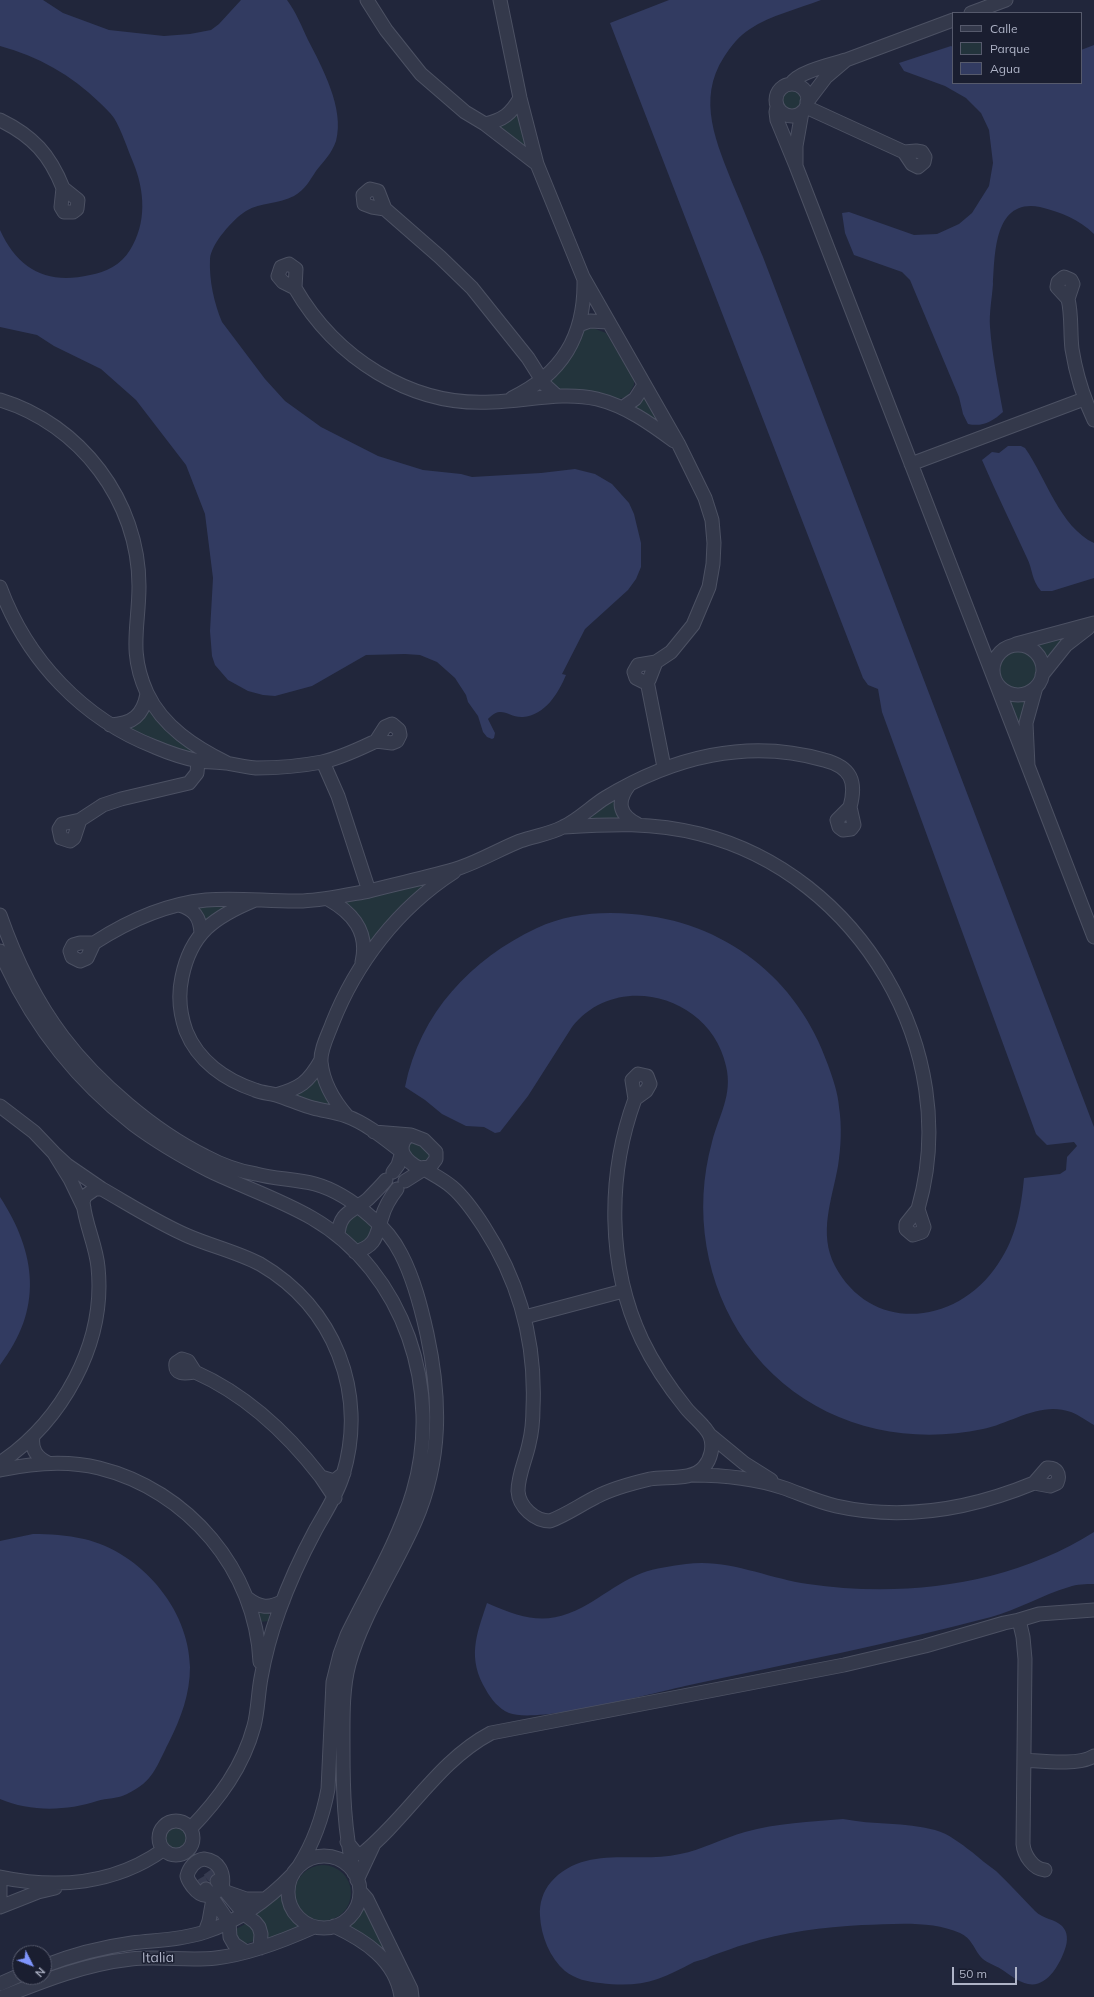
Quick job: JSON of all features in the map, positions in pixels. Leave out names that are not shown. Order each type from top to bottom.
[{"type":"street","points":[[367,0],[386,30],[421,74],[465,112],[485,124],[537,164]]},
{"type":"street","points":[[500,0],[520,98],[537,164],[584,277],[608,322],[679,445],[705,498],[712,520],[713,564],[709,587],[693,626],[671,652],[656,662],[643,663],[636,666],[634,672],[636,678],[640,681],[647,681]]},
{"type":"street","points":[[974,12],[1006,0]]},
{"type":"street","points":[[952,20],[797,78],[791,84],[784,86],[777,93],[777,120],[1094,937]]},
{"type":"street","points":[[777,107],[787,115],[797,115],[805,107],[826,78],[846,60]]},
{"type":"street","points":[[791,84],[799,86],[803,89],[805,107],[796,146],[796,166]]},
{"type":"street","points":[[485,124],[506,117],[513,110],[520,98]]},
{"type":"street","points":[[805,107],[904,152]]},
{"type":"street","points":[[0,120],[19,130],[46,155],[63,188]]},
{"type":"street","points":[[385,208],[472,288],[519,346],[548,388],[557,396]]},
{"type":"street","points":[[504,401],[525,392],[542,380],[559,364],[568,352],[579,325],[584,294],[584,277]]},
{"type":"street","points":[[295,288],[309,311],[336,343],[359,361],[384,377],[415,390],[440,397],[472,402],[504,401],[557,396],[580,396],[622,408],[657,428],[679,445]]},
{"type":"street","points":[[1068,299],[1072,349],[1084,399],[1094,420]]},
{"type":"street","points":[[579,325],[590,321],[608,322]]},
{"type":"street","points":[[622,408],[635,399],[644,385]]},
{"type":"street","points":[[911,464],[1084,399]]},
{"type":"street","points":[[0,400],[13,404],[48,422],[80,447],[97,466],[110,485],[121,504],[129,525],[137,564],[139,585],[134,640],[136,659],[147,694],[167,722],[183,738],[198,749],[227,763]]},
{"type":"street","points":[[0,587],[15,621],[42,662],[71,695],[110,725],[146,743],[171,753],[198,761],[227,763],[255,768],[282,767],[323,762],[376,741]]},
{"type":"street","points":[[1036,687],[1021,695],[1012,695],[1004,692],[994,678],[992,670],[997,655],[1010,646],[1094,624]]},
{"type":"street","points":[[1028,766],[1026,723],[1036,687],[1042,675],[1066,645],[1078,634],[1094,624]]},
{"type":"street","points":[[982,648],[989,650],[1017,645],[1032,649],[1041,660],[1042,675]]},
{"type":"street","points":[[647,681],[652,675],[656,662]]},
{"type":"street","points":[[647,681],[664,767]]},
{"type":"street","points":[[110,725],[122,724],[139,714],[145,706],[147,694]]},
{"type":"street","points":[[564,827],[606,797],[664,767],[717,754],[742,751],[775,751],[802,754],[828,761],[843,768],[849,774],[854,786],[850,807]]},
{"type":"street","points":[[80,820],[103,805],[121,799],[189,783],[197,773],[198,761]]},
{"type":"street","points":[[323,762],[338,796],[369,891]]},
{"type":"street","points":[[629,785],[622,795],[621,805],[628,820],[636,824]]},
{"type":"street","points":[[94,943],[128,922],[152,912],[179,905],[212,900],[302,901],[328,899],[369,891],[461,867],[521,841],[564,827],[636,824],[701,835],[761,858],[789,874],[816,894],[859,937],[879,964],[898,997],[911,1028],[921,1063],[927,1094],[930,1125],[929,1156],[924,1188],[918,1209]]},
{"type":"street","points":[[276,1095],[294,1090],[312,1075],[321,1060],[342,999],[373,947],[398,919],[443,879],[461,867]]},
{"type":"street","points":[[328,899],[340,906],[358,925],[364,951],[361,966]]},
{"type":"street","points":[[255,900],[231,910],[201,933],[184,966],[180,985],[183,1021],[189,1038],[199,1054],[220,1073],[256,1090],[276,1095],[313,1108],[347,1116],[374,1132],[402,1152],[409,1162],[419,1168],[424,1169],[452,1187],[473,1211],[503,1259],[515,1285],[526,1317],[533,1379],[533,1408],[529,1444],[518,1492],[521,1502],[534,1517],[543,1521],[550,1521],[597,1497],[650,1479],[692,1475],[739,1477],[785,1488],[834,1506],[861,1511],[903,1513],[946,1510],[1009,1493],[1034,1483]]},
{"type":"street","points":[[179,905],[189,908],[196,914],[200,923],[201,933]]},
{"type":"street","points":[[0,915],[19,965],[62,1036],[80,1058],[120,1098],[181,1143],[206,1156],[254,1174],[316,1184],[336,1192],[359,1206],[380,1224],[401,1253],[423,1317],[436,1376],[437,1431],[434,1459],[427,1491],[416,1522],[355,1645],[348,1667],[344,1704],[343,1737],[347,1841],[357,1881]]},
{"type":"street","points":[[0,951],[27,1005],[47,1036],[67,1061],[111,1106],[134,1124],[177,1153],[210,1171],[283,1202],[314,1219],[338,1236],[356,1252],[369,1267],[390,1297],[410,1338],[423,1391],[425,1416],[420,1466],[413,1493],[401,1525],[346,1635],[340,1654],[333,1682],[330,1766],[327,1795],[309,1851],[296,1870],[288,1892],[289,1901],[298,1917],[314,1927],[334,1926],[342,1923],[354,1911],[357,1881],[374,1844]]},
{"type":"street","points":[[321,1060],[324,1077],[330,1092],[347,1116]]},
{"type":"street","points":[[635,1099],[627,1119],[620,1151],[615,1202],[619,1261],[623,1291],[642,1339],[654,1362],[677,1397],[710,1435],[749,1466],[785,1488]]},
{"type":"street","points":[[0,1106],[34,1132],[67,1165],[102,1189],[187,1236],[241,1255],[260,1264],[306,1301],[318,1315],[337,1350],[344,1368],[352,1408],[352,1428],[344,1473],[335,1498],[316,1530],[283,1601],[268,1640],[260,1679],[254,1726],[244,1753],[235,1772],[218,1799],[190,1829]]},
{"type":"street","points":[[374,1132],[411,1135],[424,1140],[436,1152],[452,1187]]},
{"type":"street","points":[[338,1236],[341,1220],[346,1214],[359,1206],[385,1181],[398,1164],[405,1139],[411,1135]]},
{"type":"street","points":[[356,1252],[373,1243],[379,1231],[380,1224],[397,1190],[424,1169],[434,1164],[436,1160],[436,1152]]},
{"type":"street","points":[[0,1463],[33,1436],[53,1413],[76,1376],[88,1347],[96,1320],[99,1293],[95,1244],[84,1209],[70,1179],[54,1153]]},
{"type":"street","points":[[385,1181],[397,1190]]},
{"type":"street","points":[[84,1209],[84,1202],[88,1193],[94,1189],[102,1189]]},
{"type":"street","points":[[526,1317],[623,1291]]},
{"type":"street","points":[[195,1372],[222,1386],[267,1418],[292,1442],[321,1477],[335,1498]]},
{"type":"street","points":[[692,1475],[699,1472],[710,1459],[712,1447],[710,1435]]},
{"type":"street","points":[[33,1436],[32,1448],[35,1454],[48,1463]]},
{"type":"street","points":[[16,1451],[19,1461],[24,1465]]},
{"type":"street","points":[[0,1470],[24,1465],[48,1463],[98,1468],[127,1477],[165,1497],[194,1519],[216,1543],[233,1569],[247,1598],[254,1620],[259,1650],[260,1679]]},
{"type":"street","points":[[321,1477],[334,1481],[344,1473]]},
{"type":"street","points":[[247,1598],[259,1606],[266,1607],[274,1606],[283,1601]]},
{"type":"street","points":[[347,1841],[356,1853],[362,1854],[374,1844],[456,1756],[468,1746],[490,1734],[844,1665],[925,1646],[1038,1614],[1094,1610]]},
{"type":"street","points":[[254,1620],[264,1626],[275,1622]]},
{"type":"street","points":[[1019,1620],[1023,1637],[1025,1659],[1024,1851],[1038,1869],[1045,1870]]},
{"type":"street","points":[[1024,1760],[1064,1762],[1090,1759],[1094,1756]]},
{"type":"street","points":[[246,1952],[234,1944],[230,1937],[229,1922],[206,1890],[195,1864],[191,1845],[192,1840],[190,1829],[187,1825],[176,1821],[165,1824],[159,1834],[160,1845],[163,1850],[195,1864],[218,1882],[246,1899],[265,1899]]},
{"type":"street","points":[[177,1855],[187,1850],[191,1845]]},
{"type":"street","points":[[0,1907],[38,1892],[124,1871],[142,1863],[163,1850]]},
{"type":"street","points":[[296,1870],[315,1857],[333,1857],[348,1866],[367,1899],[412,1997]]},
{"type":"street","points":[[213,1862],[221,1870],[224,1880],[218,1882],[206,1890],[204,1896],[197,1892],[188,1880],[187,1876],[195,1864],[213,1862]]},
{"type":"street","name":"Italia","points":[[52,1964],[99,1950],[185,1937],[204,1932],[244,1914],[279,1888],[296,1870]]},
{"type":"street","points":[[0,1877],[20,1881],[76,1883]]},
{"type":"street","points":[[19,1899],[22,1891],[20,1881]]},
{"type":"street","points":[[218,1882],[244,1914],[259,1927],[261,1934],[260,1948]]},
{"type":"street","points":[[0,1886],[0,1900]]},
{"type":"street","points":[[204,1932],[209,1921],[206,1890]]},
{"type":"street","points":[[334,1926],[358,1937],[377,1953],[394,1977],[401,1997]]},
{"type":"street","name":"Italia","points":[[3,1997],[46,1979],[104,1963],[148,1958],[215,1958],[260,1948],[314,1927]]},
{"type":"street","points":[[0,1984],[12,1979]]},
{"type":"green space","points":[[791,88],[800,91],[803,100],[800,109],[791,112],[782,109],[779,100],[782,91]]},
{"type":"green space","points":[[515,111],[519,113],[529,148],[524,151],[497,126]]},
{"type":"green space","points":[[593,328],[606,333],[634,379],[634,385],[627,397],[619,399],[559,390],[550,381],[583,331]]},
{"type":"green space","points":[[644,397],[662,422],[658,426],[635,407]]},
{"type":"green space","points":[[1076,630],[1046,662],[1039,652],[1030,644]]},
{"type":"green space","points":[[1016,648],[1031,654],[1037,669],[1031,684],[1016,690],[1001,684],[995,669],[1001,654]]},
{"type":"green space","points":[[1028,697],[1021,741],[1003,698],[1016,700]]},
{"type":"green space","points":[[149,707],[191,750],[191,755],[129,732],[128,724]]},
{"type":"green space","points":[[613,796],[621,816],[619,820],[583,822]]},
{"type":"green space","points":[[429,883],[372,941],[369,942],[343,903]]},
{"type":"green space","points":[[227,904],[226,908],[206,922],[202,922],[197,906]]},
{"type":"green space","points":[[317,1075],[330,1104],[327,1108],[291,1098]]},
{"type":"green space","points":[[411,1138],[431,1153],[429,1162],[423,1163],[409,1157],[407,1140]]},
{"type":"green space","points":[[355,1215],[363,1218],[369,1223],[373,1234],[372,1238],[360,1246],[354,1244],[345,1235],[344,1222]]},
{"type":"green space","points":[[259,1611],[269,1612],[269,1621],[260,1622],[257,1614]]},
{"type":"green space","points":[[174,1825],[184,1828],[187,1838],[184,1848],[174,1851],[164,1848],[161,1838],[164,1828]]},
{"type":"green space","points":[[318,1865],[328,1865],[343,1873],[349,1882],[351,1893],[349,1904],[343,1913],[328,1921],[318,1921],[307,1916],[300,1909],[295,1898],[295,1888],[300,1877],[307,1870]]},
{"type":"green space","points":[[284,1887],[288,1906],[294,1916],[308,1928],[264,1943],[252,1915]]},
{"type":"green space","points":[[361,1901],[391,1953],[387,1957],[365,1935],[348,1928],[346,1925]]},
{"type":"green space","points":[[245,1924],[252,1926],[256,1936],[254,1941],[243,1945],[235,1941],[236,1929]]},
{"type":"water","points":[[0,0],[43,0],[63,13],[109,30],[164,36],[190,34],[211,30],[219,24],[241,0],[287,0],[299,20],[331,89],[337,116],[338,129],[336,141],[328,157],[301,191],[288,199],[258,206],[246,211],[229,226],[218,239],[211,253],[210,275],[214,299],[219,315],[222,322],[265,379],[285,401],[321,427],[378,456],[423,470],[461,474],[472,477],[541,473],[575,469],[595,474],[612,484],[629,503],[634,514],[641,543],[641,567],[636,579],[628,590],[585,629],[562,674],[566,675],[563,682],[555,696],[544,708],[531,715],[523,717],[497,712],[488,719],[495,733],[494,738],[492,739],[487,737],[483,732],[478,716],[468,702],[466,695],[455,678],[437,662],[420,655],[366,655],[312,686],[275,696],[263,695],[248,691],[228,680],[215,665],[212,656],[210,631],[213,578],[205,514],[186,465],[136,400],[101,369],[54,346],[37,335],[0,327],[0,230],[7,244],[16,255],[25,264],[36,271],[48,276],[61,278],[75,278],[90,275],[102,272],[118,264],[130,250],[136,240],[142,218],[142,195],[137,173],[122,134],[114,118],[107,110],[88,92],[65,75],[28,55],[0,46]]},
{"type":"water","points":[[669,0],[821,0],[758,24],[742,35],[729,49],[716,73],[711,89],[710,106],[712,122],[721,155],[763,257],[1094,1127],[1094,1425],[1071,1412],[1060,1409],[1048,1409],[1026,1414],[983,1429],[949,1434],[916,1434],[883,1430],[851,1422],[821,1409],[793,1391],[768,1369],[746,1343],[732,1320],[712,1272],[706,1246],[704,1220],[706,1168],[712,1142],[724,1105],[728,1086],[728,1076],[717,1042],[702,1022],[683,1008],[660,999],[637,996],[613,999],[591,1009],[572,1027],[528,1096],[500,1132],[495,1133],[484,1127],[466,1126],[442,1114],[425,1100],[405,1087],[412,1060],[423,1035],[436,1012],[452,991],[470,972],[513,941],[548,923],[560,919],[596,913],[632,914],[666,919],[697,928],[727,942],[753,960],[777,981],[798,1006],[815,1034],[828,1065],[835,1086],[840,1114],[840,1151],[827,1229],[827,1241],[830,1254],[835,1266],[851,1288],[870,1303],[892,1312],[915,1314],[939,1310],[961,1300],[981,1284],[998,1264],[1004,1254],[1017,1223],[1024,1178],[1060,1174],[1066,1170],[1067,1157],[1077,1146],[1074,1142],[1047,1145],[1036,1134],[882,712],[878,689],[868,685],[863,678],[610,23]]},
{"type":"water","points":[[1094,45],[1094,234],[1076,220],[1055,211],[1040,207],[1025,206],[1014,211],[1005,219],[997,244],[990,311],[991,338],[1003,412],[995,419],[987,423],[978,425],[968,424],[963,414],[959,397],[910,280],[902,272],[854,255],[845,233],[842,213],[849,212],[914,235],[937,234],[959,224],[972,213],[989,186],[993,163],[989,130],[981,113],[966,98],[945,86],[904,71],[899,63],[951,46],[952,84],[1082,84],[1082,50]]},
{"type":"water","points":[[1008,446],[1021,446],[1025,448],[1063,514],[1082,536],[1094,543],[1094,578],[1052,591],[1041,591],[1038,587],[1027,558],[982,460],[992,452],[999,453]]},
{"type":"water","points":[[0,1197],[22,1239],[28,1260],[30,1281],[29,1302],[23,1323],[14,1344],[0,1365]]},
{"type":"water","points":[[1094,1532],[1094,1584],[1072,1586],[991,1617],[876,1645],[594,1707],[543,1715],[523,1715],[505,1711],[490,1697],[480,1678],[477,1668],[475,1647],[487,1603],[517,1615],[531,1618],[556,1617],[583,1607],[636,1575],[664,1567],[701,1563],[732,1566],[808,1584],[844,1588],[919,1588],[956,1583],[992,1575],[1027,1564],[1062,1550]]},
{"type":"water","points":[[33,1534],[58,1535],[84,1539],[105,1546],[124,1556],[142,1570],[158,1586],[171,1604],[181,1624],[187,1645],[190,1667],[190,1677],[184,1706],[157,1766],[149,1778],[143,1784],[124,1796],[73,1807],[48,1809],[24,1806],[0,1799],[0,1541]]},
{"type":"water","points":[[843,1819],[924,1827],[950,1836],[959,1842],[996,1871],[1038,1914],[1056,1922],[1064,1928],[1067,1943],[1063,1955],[1052,1974],[1047,1979],[1035,1984],[1024,1983],[984,1960],[964,1935],[949,1929],[925,1924],[833,1927],[775,1936],[742,1945],[694,1962],[670,1974],[649,1982],[638,1984],[591,1982],[573,1976],[565,1971],[555,1960],[544,1939],[540,1916],[542,1898],[551,1882],[564,1870],[579,1863],[595,1859],[664,1857],[696,1850],[757,1829],[794,1823]]},
{"type":"tunnel","points":[[209,1871],[214,1878]]},
{"type":"tunnel","points":[[199,1879],[203,1886]]}]
